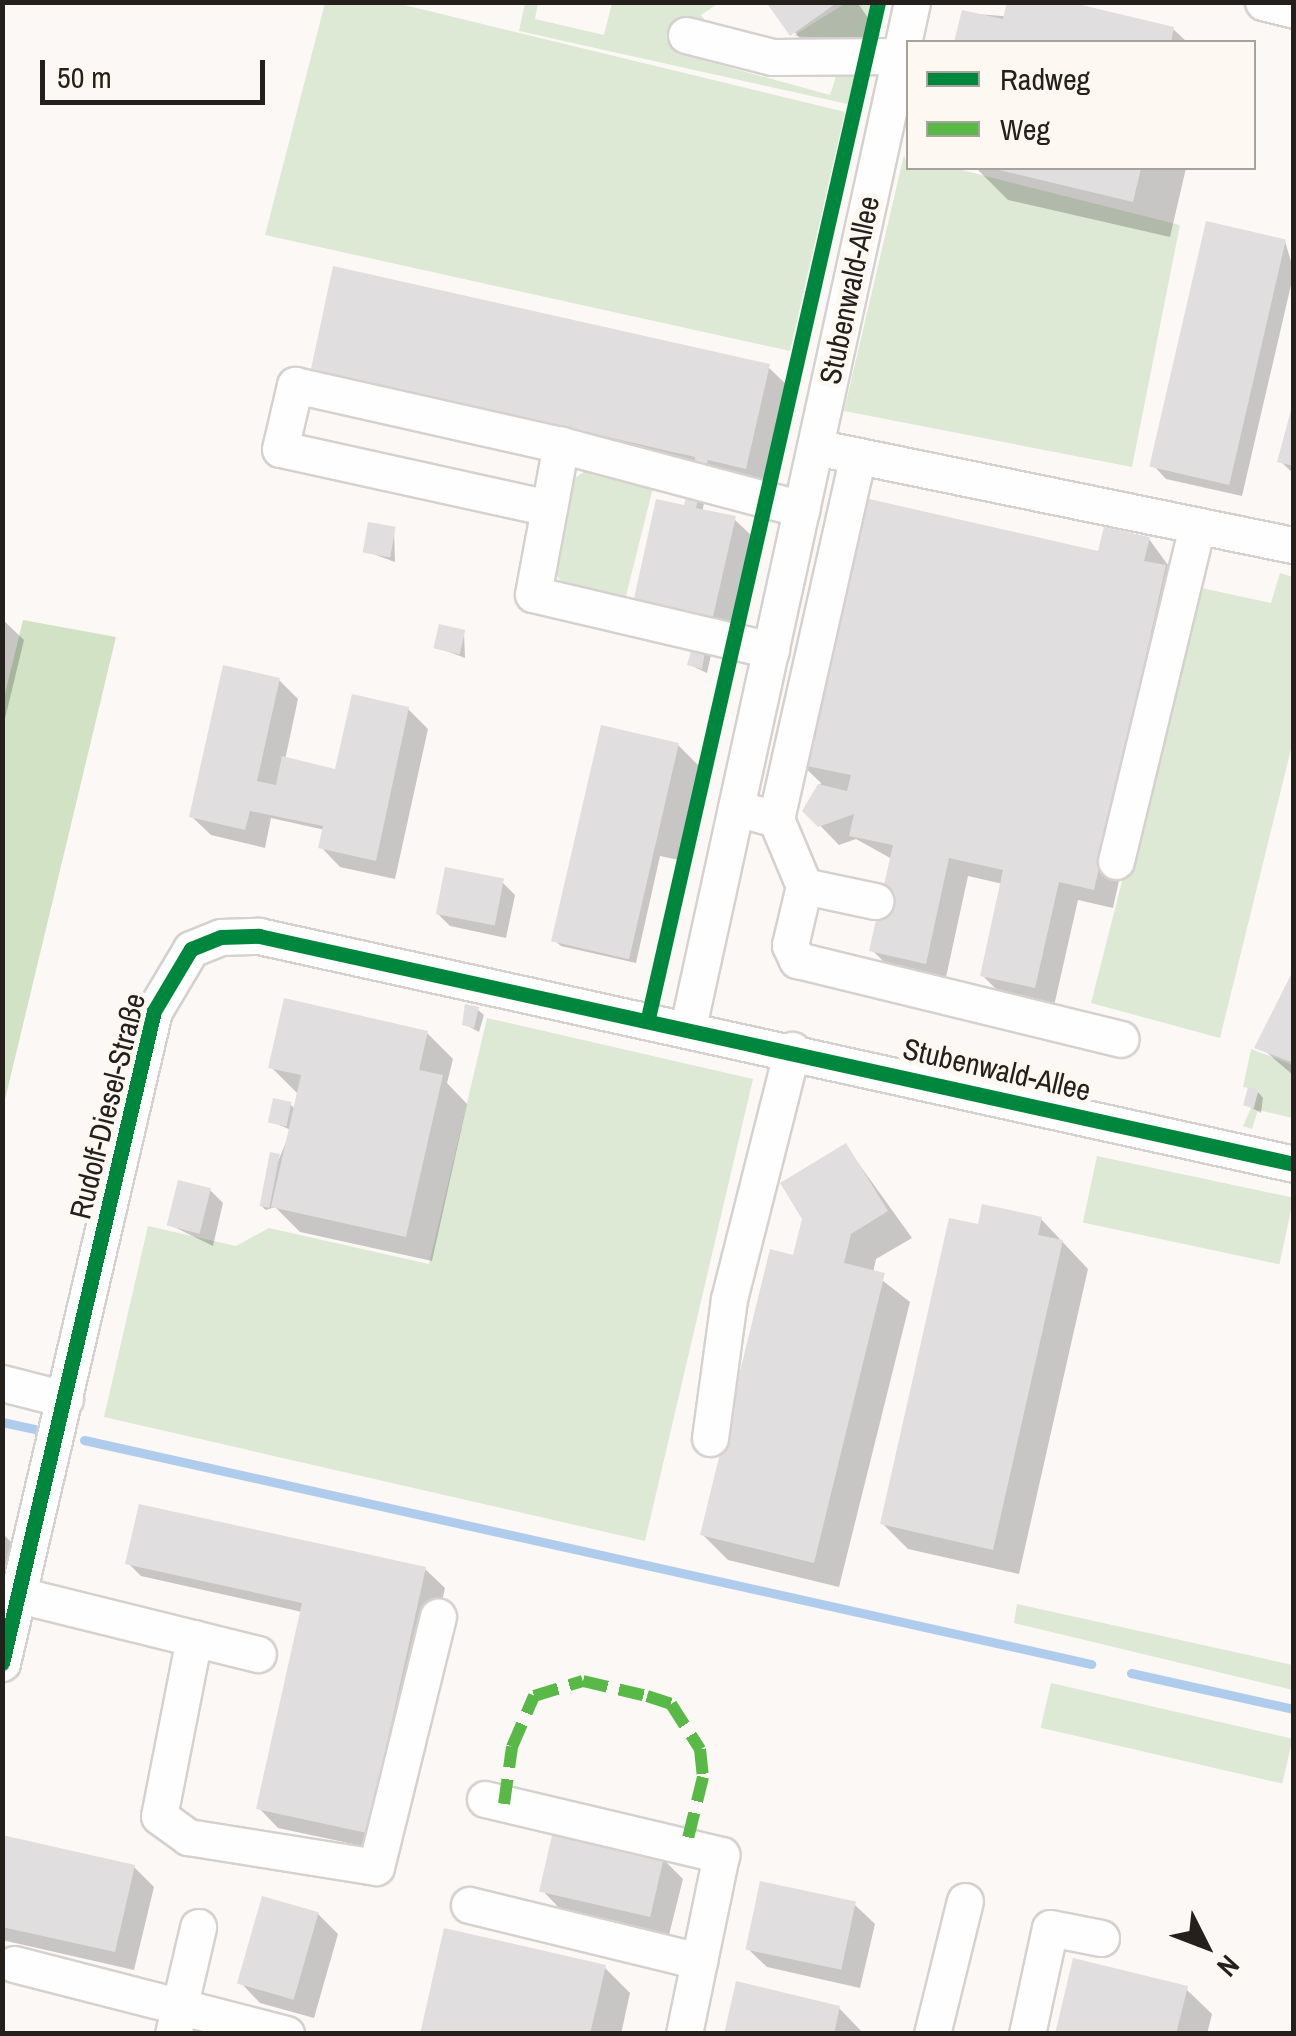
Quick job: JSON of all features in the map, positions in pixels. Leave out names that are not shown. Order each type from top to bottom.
[{"type":"street","name":"Stubenwald-Allee","points":[[912,2],[688,1027],[1294,1164]]},
{"type":"street","points":[[1262,2],[1294,10]]},
{"type":"street","points":[[686,35],[772,57],[900,56]]},
{"type":"street","points":[[549,508],[280,449],[295,385],[561,444],[802,508]]},
{"type":"street","points":[[561,444],[533,594],[771,650]]},
{"type":"street","points":[[815,447],[1294,545]]},
{"type":"street","points":[[858,456],[776,819],[804,886],[790,944],[797,960],[1121,1040]]},
{"type":"street","points":[[1116,861],[1196,526]]},
{"type":"street","points":[[736,808],[776,819]]},
{"type":"street","points":[[804,886],[875,901]]},
{"type":"street","name":"Rudolf-Diesel-Straße","points":[[2,1662],[154,1011],[191,949],[259,936],[688,1027]]},
{"type":"street","points":[[710,1438],[728,1298],[792,1050]]},
{"type":"street","points":[[2,1383],[65,1399]]},
{"type":"street","points":[[18,1595],[258,1654]]},
{"type":"street","points":[[194,1638],[159,1816],[188,1837],[376,1867],[438,1617]]},
{"type":"street","points":[[486,1800],[721,1856],[684,2034]]},
{"type":"street","points":[[932,2034],[964,1901]]},
{"type":"street","points":[[468,1904],[699,1962]]},
{"type":"street","points":[[176,2019],[198,1927]]},
{"type":"street","points":[[1027,2034],[1050,1928],[1101,1938]]},
{"type":"street","points":[[14,1964],[176,2019],[286,2034]]},
{"type":"green space","points":[[325,3],[396,3],[845,112],[790,351],[265,235]]},
{"type":"green space","points":[[525,3],[538,3],[535,19],[604,35],[612,3],[719,3],[701,15],[708,24],[682,27],[677,53],[830,95],[838,70],[858,72],[852,105],[519,31]]},
{"type":"green space","points":[[846,3],[875,3],[865,40],[793,36]]},
{"type":"green space","points":[[904,155],[906,170],[962,170],[1180,225],[1132,467],[844,411]]},
{"type":"green space","points":[[588,469],[654,484],[625,600],[564,585],[552,570],[572,480]]},
{"type":"green space","points":[[1280,573],[1293,577],[1293,741],[1220,1038],[1091,1003],[1197,587],[1271,603]]},
{"type":"green space","points":[[23,620],[116,637],[3,1108],[3,702]]},
{"type":"green space","points":[[487,1018],[753,1079],[645,1541],[104,1417],[148,1226],[236,1246],[269,1228],[429,1264]]},
{"type":"green space","points":[[1251,1049],[1293,1065],[1293,1118],[1258,1110],[1252,1129],[1243,1126],[1259,1090],[1243,1087]]},
{"type":"green space","points":[[1097,1156],[1294,1198],[1279,1264],[1083,1223]]},
{"type":"green space","points":[[1017,1604],[1293,1665],[1293,1690],[1014,1623]]},
{"type":"green space","points":[[1051,1683],[1293,1739],[1282,1784],[1041,1728]]},
{"type":"building","points":[[766,2],[838,2],[790,36]]},
{"type":"building","points":[[1007,2],[1069,2],[1174,27],[1171,40],[954,40],[962,10],[1003,19]]},
{"type":"building","points":[[999,170],[1141,170],[1133,202]]},
{"type":"building","points":[[1206,221],[1286,239],[1229,485],[1149,467]]},
{"type":"building","points":[[333,266],[770,364],[746,469],[708,460],[696,508],[736,516],[712,621],[633,603],[656,499],[684,505],[695,457],[311,369]]},
{"type":"building","points":[[1294,399],[1294,466],[1277,462]]},
{"type":"building","points":[[856,496],[1098,551],[1104,527],[1150,537],[1144,561],[1166,565],[1094,890],[1059,882],[1035,988],[980,976],[1003,870],[949,858],[926,964],[869,951],[893,845],[849,836],[854,814],[818,827],[802,811],[818,784],[847,791],[851,775],[797,764]]},
{"type":"building","points":[[368,522],[396,527],[390,557],[363,553]]},
{"type":"building","points":[[439,624],[465,630],[460,654],[433,648]]},
{"type":"building","points":[[693,644],[706,647],[702,669],[687,665]]},
{"type":"building","points":[[223,665],[280,678],[257,781],[276,785],[282,756],[335,769],[352,694],[409,707],[376,861],[318,848],[323,826],[250,811],[245,830],[189,817]]},
{"type":"building","points":[[601,725],[679,743],[629,959],[551,941]]},
{"type":"building","points":[[445,867],[504,878],[495,926],[436,914]]},
{"type":"building","points":[[1294,969],[1294,1063],[1254,1048]]},
{"type":"building","points":[[284,998],[428,1031],[419,1070],[443,1075],[406,1237],[271,1207],[301,1075],[268,1068]]},
{"type":"building","points":[[465,1004],[479,1007],[474,1028],[462,1025]]},
{"type":"building","points":[[1248,1087],[1259,1090],[1254,1108],[1243,1105]]},
{"type":"building","points":[[273,1098],[292,1102],[286,1126],[268,1122]]},
{"type":"building","points":[[846,1143],[888,1211],[851,1234],[844,1263],[885,1273],[814,1563],[700,1535],[770,1249],[793,1255],[802,1219],[780,1183]]},
{"type":"building","points":[[270,1152],[280,1154],[269,1208],[260,1206]]},
{"type":"building","points":[[178,1180],[211,1188],[200,1234],[167,1226]]},
{"type":"building","points":[[982,1204],[1042,1217],[1038,1235],[1063,1240],[993,1550],[880,1524],[949,1218],[978,1224]]},
{"type":"building","points":[[139,1504],[426,1567],[367,1833],[256,1809],[302,1603],[125,1564]]},
{"type":"building","points":[[553,1831],[664,1857],[650,1917],[539,1891]]},
{"type":"building","points":[[2,1835],[135,1865],[115,1952],[2,1927]]},
{"type":"building","points":[[760,1881],[856,1901],[841,1970],[745,1949]]},
{"type":"building","points":[[262,1896],[319,1912],[294,2000],[237,1983]]},
{"type":"building","points":[[444,1928],[606,1965],[590,2034],[420,2034]]},
{"type":"building","points":[[1073,1958],[1188,1986],[1176,2034],[1055,2034]]},
{"type":"building","points":[[736,1981],[840,2006],[834,2034],[724,2034]]},
{"type":"waterway","points":[[2,1422],[36,1429]]},
{"type":"waterway","points":[[84,1440],[1091,1664]]},
{"type":"waterway","points":[[1131,1673],[1294,1709]]},
{"type":"marked path","points":[[504,1804],[512,1747],[534,1696],[583,1681],[647,1696],[671,1704],[700,1749],[703,1777],[686,1847]]},
{"type":"cycle path","points":[[648,1018],[878,2]]},
{"type":"cycle path","points":[[2,1663],[154,1011],[191,949],[221,937],[259,936],[1294,1164]]}]
